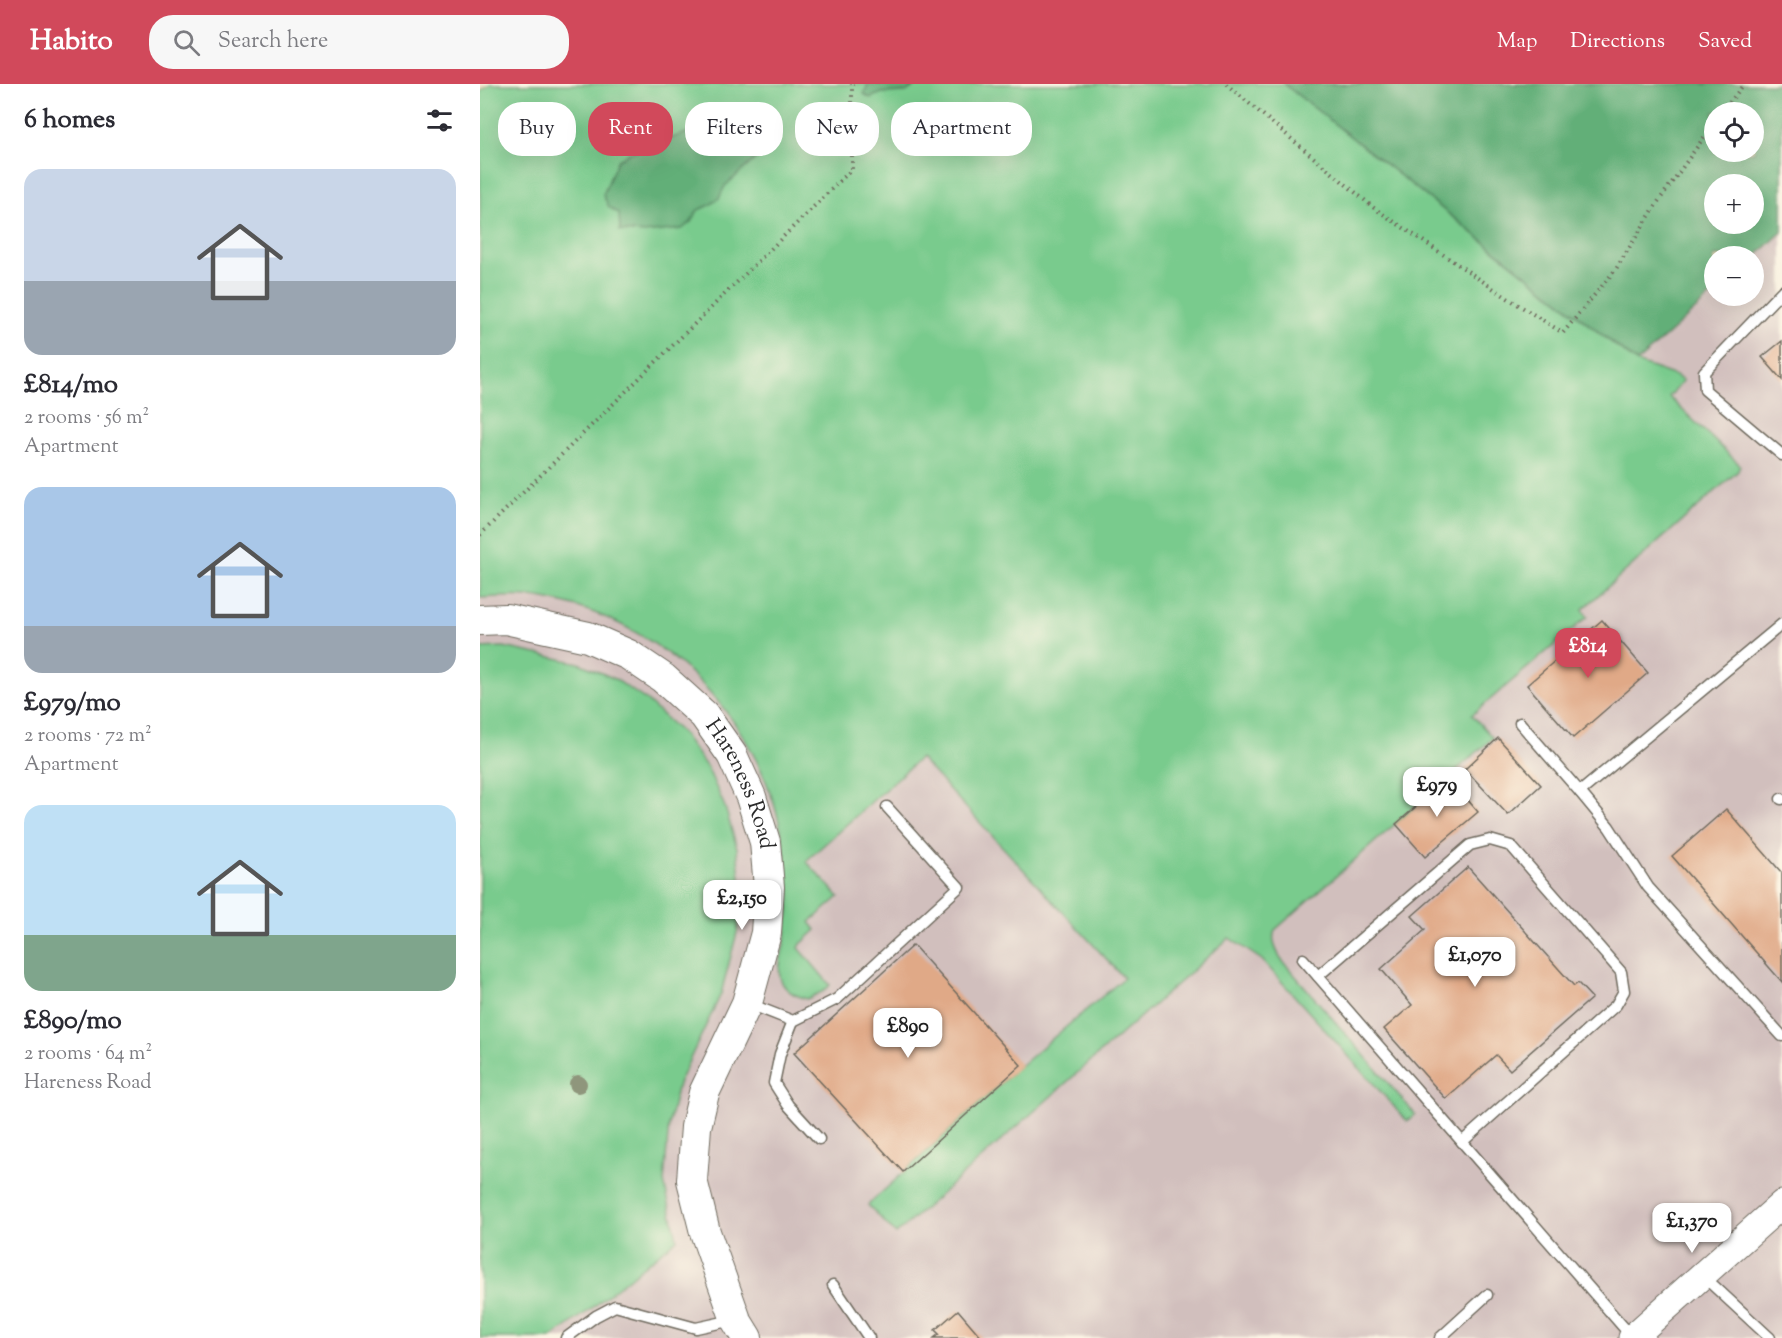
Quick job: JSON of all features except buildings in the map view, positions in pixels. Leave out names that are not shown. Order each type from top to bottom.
[{"type":"main road","name":"Hareness Road","points":[[480,620],[506,619],[588,637],[628,655],[663,678],[704,716],[732,755],[751,797],[765,842],[769,887],[766,933],[747,1003],[704,1093],[696,1127],[692,1180],[705,1232],[742,1329]]},
{"type":"street","points":[[1632,1338],[1782,1204]]},
{"type":"lane","points":[[1782,291],[1704,372],[1705,390],[1782,455]]},
{"type":"lane","points":[[1580,792],[1782,624]]},
{"type":"lane","points":[[1520,723],[1609,827],[1648,887],[1782,1036]]},
{"type":"lane","points":[[819,1138],[788,1105],[774,1083],[780,1054],[793,1021],[837,999],[959,887],[887,807]]},
{"type":"lane","points":[[1318,976],[1470,845],[1490,840],[1511,846],[1621,972],[1624,991],[1616,1005],[1462,1142]]},
{"type":"lane","points":[[1303,959],[1632,1338]]},
{"type":"lane","points":[[747,1003],[793,1021]]},
{"type":"lane","points":[[1702,1275],[1770,1338]]},
{"type":"lane","points":[[833,1285],[869,1338]]},
{"type":"lane","points":[[1440,1338],[1487,1294]]},
{"type":"lane","points":[[566,1338],[596,1316],[615,1306],[694,1333],[742,1329]]},
{"type":"path","points":[[480,535],[852,169],[852,84]]},
{"type":"path","points":[[1226,84],[1374,208],[1563,333],[1616,269],[1658,202],[1704,137]]},
{"type":"path","points":[[1730,102],[1744,84]]},
{"type":"shaded area","points":[[962,84],[1284,84],[1636,362],[1704,302],[1704,306],[1764,306],[1764,249],[1782,232],[1782,1338],[480,1338],[480,549],[891,152],[891,156],[1032,156],[1032,102],[943,102]]},
{"type":"green space","points":[[490,84],[1284,84],[1636,362],[1676,376],[1683,381],[1669,397],[1740,465],[1738,471],[1583,609],[1587,617],[1472,715],[1493,738],[1275,930],[1274,941],[1280,958],[1415,1114],[1407,1121],[1262,960],[1229,938],[896,1234],[868,1205],[1021,1065],[1124,978],[920,758],[806,861],[839,897],[810,922],[816,930],[799,948],[830,985],[824,991],[807,999],[794,994],[784,986],[779,971],[787,928],[788,897],[786,865],[778,817],[762,771],[739,729],[709,692],[674,659],[635,632],[591,612],[544,599],[480,598],[480,92]]},
{"type":"green space","points":[[868,84],[918,84],[906,92],[882,93],[870,98],[864,94]]},
{"type":"green space","points":[[1284,84],[1782,84],[1782,232],[1764,249],[1764,246],[1704,246],[1704,302],[1637,362]]},
{"type":"green space","points":[[685,133],[685,156],[759,156],[725,186],[719,198],[698,210],[691,222],[682,229],[644,233],[620,231],[619,214],[609,207],[603,195],[617,161],[624,156],[673,156],[673,138]]},
{"type":"green space","points":[[504,647],[579,663],[615,679],[646,700],[683,734],[708,769],[725,807],[737,848],[741,887],[738,929],[721,994],[678,1084],[669,1123],[664,1182],[677,1239],[591,1309],[551,1338],[480,1338],[480,648]]}]
